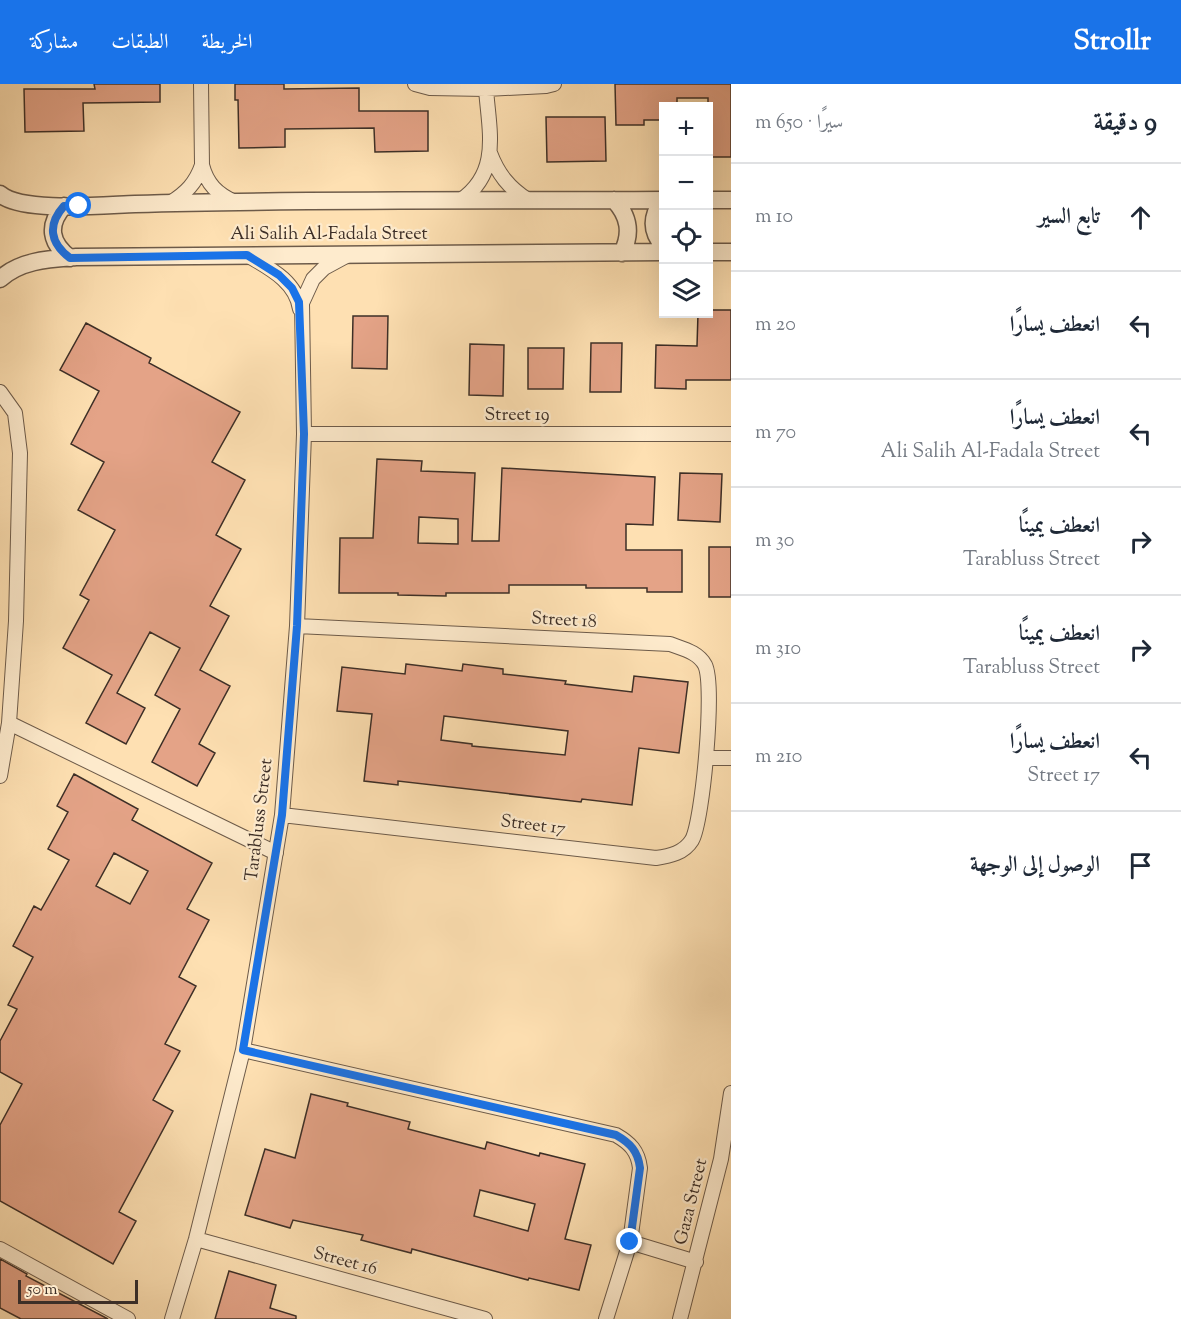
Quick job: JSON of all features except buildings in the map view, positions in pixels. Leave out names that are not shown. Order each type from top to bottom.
[{"type":"street","points":[[201,84],[202,165],[214,190],[235,202]]},
{"type":"street","points":[[415,84],[430,88],[486,89],[554,84]]},
{"type":"street","points":[[461,200],[476,187],[483,177],[490,153],[486,89]]},
{"type":"street","points":[[490,153],[502,178],[511,188],[528,200]]},
{"type":"street","points":[[170,203],[190,189],[202,165]]},
{"type":"street","name":"Ali Salih Al-Fadala Street","points":[[0,194],[17,202],[41,206],[235,202],[659,200]]},
{"type":"street","points":[[614,200],[621,207],[628,225],[627,244],[622,253]]},
{"type":"street","points":[[713,200],[731,200]]},
{"type":"street","points":[[659,205],[653,218],[653,228],[659,242]]},
{"type":"street","points":[[64,206],[57,213],[53,223],[53,233],[62,252],[70,258]]},
{"type":"street","name":"Ali Salih Al-Fadala Street","points":[[0,279],[25,264],[70,258],[659,252]]},
{"type":"street","points":[[713,252],[731,252]]},
{"type":"street","name":"Tarabluss Street","points":[[172,1319],[196,1239],[243,1050],[282,815],[297,626],[304,434],[302,303],[312,279],[324,268],[349,254]]},
{"type":"street","name":"Tarabluss Street","points":[[247,255],[279,275],[292,288],[299,302],[301,314]]},
{"type":"street","points":[[0,392],[15,413],[20,453],[16,621],[9,723],[0,776]]},
{"type":"street","name":"Street 19","points":[[304,434],[731,434]]},
{"type":"street","name":"Street 18","points":[[297,626],[670,644],[699,657],[706,667],[708,680],[707,758]]},
{"type":"street","points":[[9,723],[276,854]]},
{"type":"street","points":[[707,758],[731,758]]},
{"type":"street","name":"Street 17","points":[[282,815],[656,858],[674,855],[691,841],[696,829],[707,758]]},
{"type":"street","points":[[243,1050],[616,1135],[633,1147],[639,1162],[630,1242],[606,1319]]},
{"type":"street","name":"Gaza Street","points":[[680,1319],[726,1160],[731,1093]]},
{"type":"street","name":"Street 16","points":[[196,1239],[485,1319]]},
{"type":"street","points":[[630,1242],[696,1262]]},
{"type":"street","points":[[0,1249],[128,1319]]},
{"type":"route","points":[[79,206],[64,206],[57,213],[53,223],[56,243],[70,258],[247,255],[279,275],[292,288],[299,302],[304,434],[297,626],[282,815],[243,1050],[616,1135],[633,1147],[638,1156],[640,1168],[630,1242]]}]
